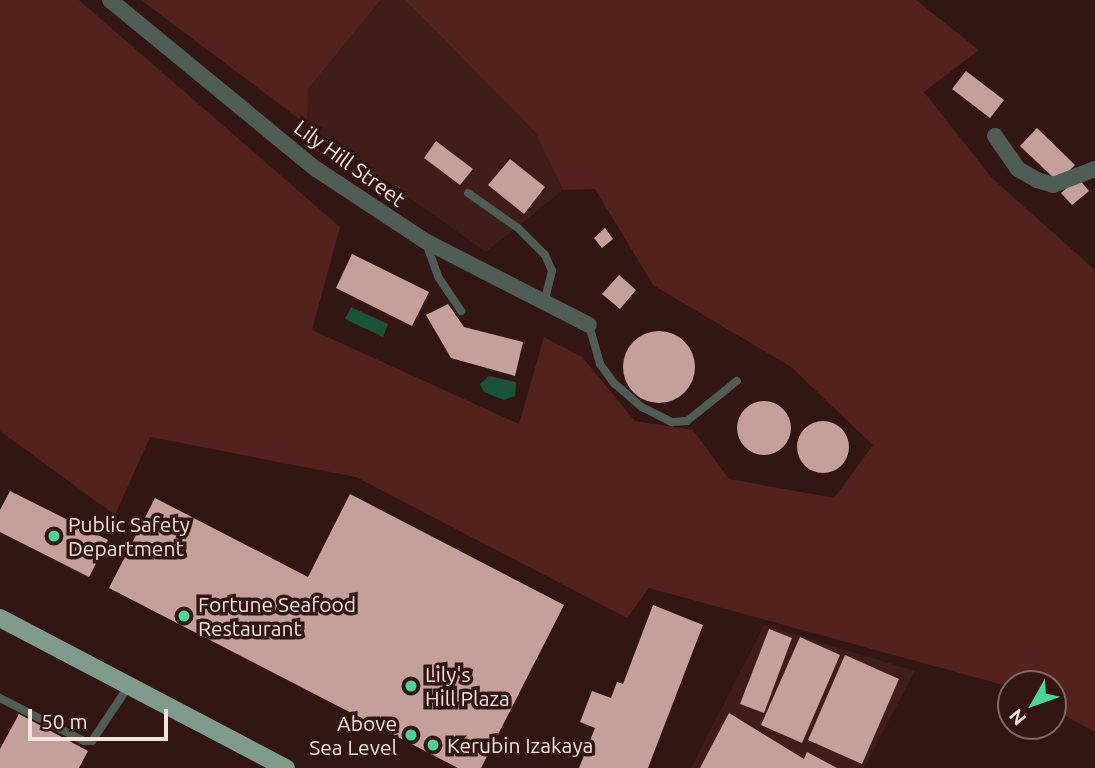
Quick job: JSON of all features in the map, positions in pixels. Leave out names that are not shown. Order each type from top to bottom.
[{"type":"main road","points":[[0,618],[286,768]]},
{"type":"street","name":"Lily Hill Street","points":[[110,0],[316,169],[425,241],[589,326]]},
{"type":"street","points":[[995,136],[1018,169],[1037,180],[1054,185],[1095,169]]},
{"type":"lane","points":[[468,193],[518,228],[545,255],[552,271],[544,302]]},
{"type":"lane","points":[[425,241],[439,278],[461,311]]},
{"type":"lane","points":[[589,326],[600,364],[614,383],[642,407],[672,422],[687,421],[737,381]]},
{"type":"lane","points":[[0,698],[78,738],[92,741],[128,687]]},
{"type":"shaded area","points":[[0,0],[79,0],[340,227],[312,330],[519,424],[544,337],[582,357],[635,421],[693,430],[729,479],[834,498],[873,445],[791,367],[653,285],[595,189],[563,190],[535,132],[405,0],[916,0],[979,50],[924,92],[992,178],[1095,270],[1095,732],[1067,717],[1067,670],[997,670],[997,683],[649,588],[627,618],[356,477],[150,437],[115,515],[0,431]]},
{"type":"shaded area","points":[[141,0],[381,0],[308,89],[307,125]]},
{"type":"shaded area","points":[[381,0],[405,0],[535,132],[563,190],[486,252],[307,125],[308,89]]},
{"type":"shaded area","points":[[351,307],[388,324],[383,337],[345,319]]},
{"type":"shaded area","points":[[489,376],[516,382],[515,396],[504,400],[484,392],[480,384]]},
{"type":"shaded area","points":[[764,625],[915,671],[864,768],[691,768]]},
{"type":"building","points":[[966,71],[1004,100],[990,118],[952,89]]},
{"type":"building","points":[[1037,128],[1075,165],[1058,182],[1020,146]]},
{"type":"building","points":[[436,141],[473,169],[460,185],[424,158]]},
{"type":"building","points":[[510,159],[545,187],[524,214],[488,185]]},
{"type":"building","points":[[1078,178],[1089,191],[1072,205],[1061,193]]},
{"type":"building","points":[[605,228],[613,239],[602,248],[594,238]]},
{"type":"building","points":[[352,254],[429,292],[412,326],[336,288]]},
{"type":"building","points":[[619,275],[636,290],[620,309],[602,294]]},
{"type":"building","points":[[448,304],[464,327],[523,342],[515,376],[451,358],[426,315]]},
{"type":"building","points":[[659,331],[679,337],[689,347],[695,367],[689,387],[679,397],[659,403],[639,397],[629,387],[623,367],[629,347],[639,337]]},
{"type":"building","points":[[764,401],[783,409],[791,428],[783,447],[764,455],[745,447],[737,428],[745,409]]},
{"type":"building","points":[[823,421],[842,428],[849,447],[842,466],[823,473],[804,466],[797,447],[804,428]]},
{"type":"building","name":"Public Safety Department","points":[[10,491],[108,540],[89,577],[0,532],[0,510]]},
{"type":"building","name":"Lily's Hill Plaza","points":[[350,494],[564,605],[481,768],[458,768],[109,588],[155,498],[308,577]]},
{"type":"building","points":[[653,605],[703,625],[648,768],[579,768],[595,728],[580,722],[592,691],[611,698],[617,682],[623,684]]},
{"type":"building","points":[[769,629],[792,638],[764,713],[740,704]]},
{"type":"building","points":[[800,637],[840,655],[802,743],[761,725]]},
{"type":"building","points":[[845,655],[899,679],[862,764],[808,740]]},
{"type":"building","points":[[729,713],[804,759],[807,752],[837,768],[700,768]]},
{"type":"building","points":[[19,714],[88,751],[79,768],[0,768],[0,749]]},
{"type":"place","name":"Public Safety Department","points":[[54,536]]},
{"type":"place","name":"Fortune Seafood Restaurant","points":[[184,616]]},
{"type":"place","name":"Lily's Hill Plaza","points":[[411,686]]},
{"type":"place","name":"Above Sea Level","points":[[411,735]]},
{"type":"place","name":"Kerubin Izakaya","points":[[433,745]]}]
